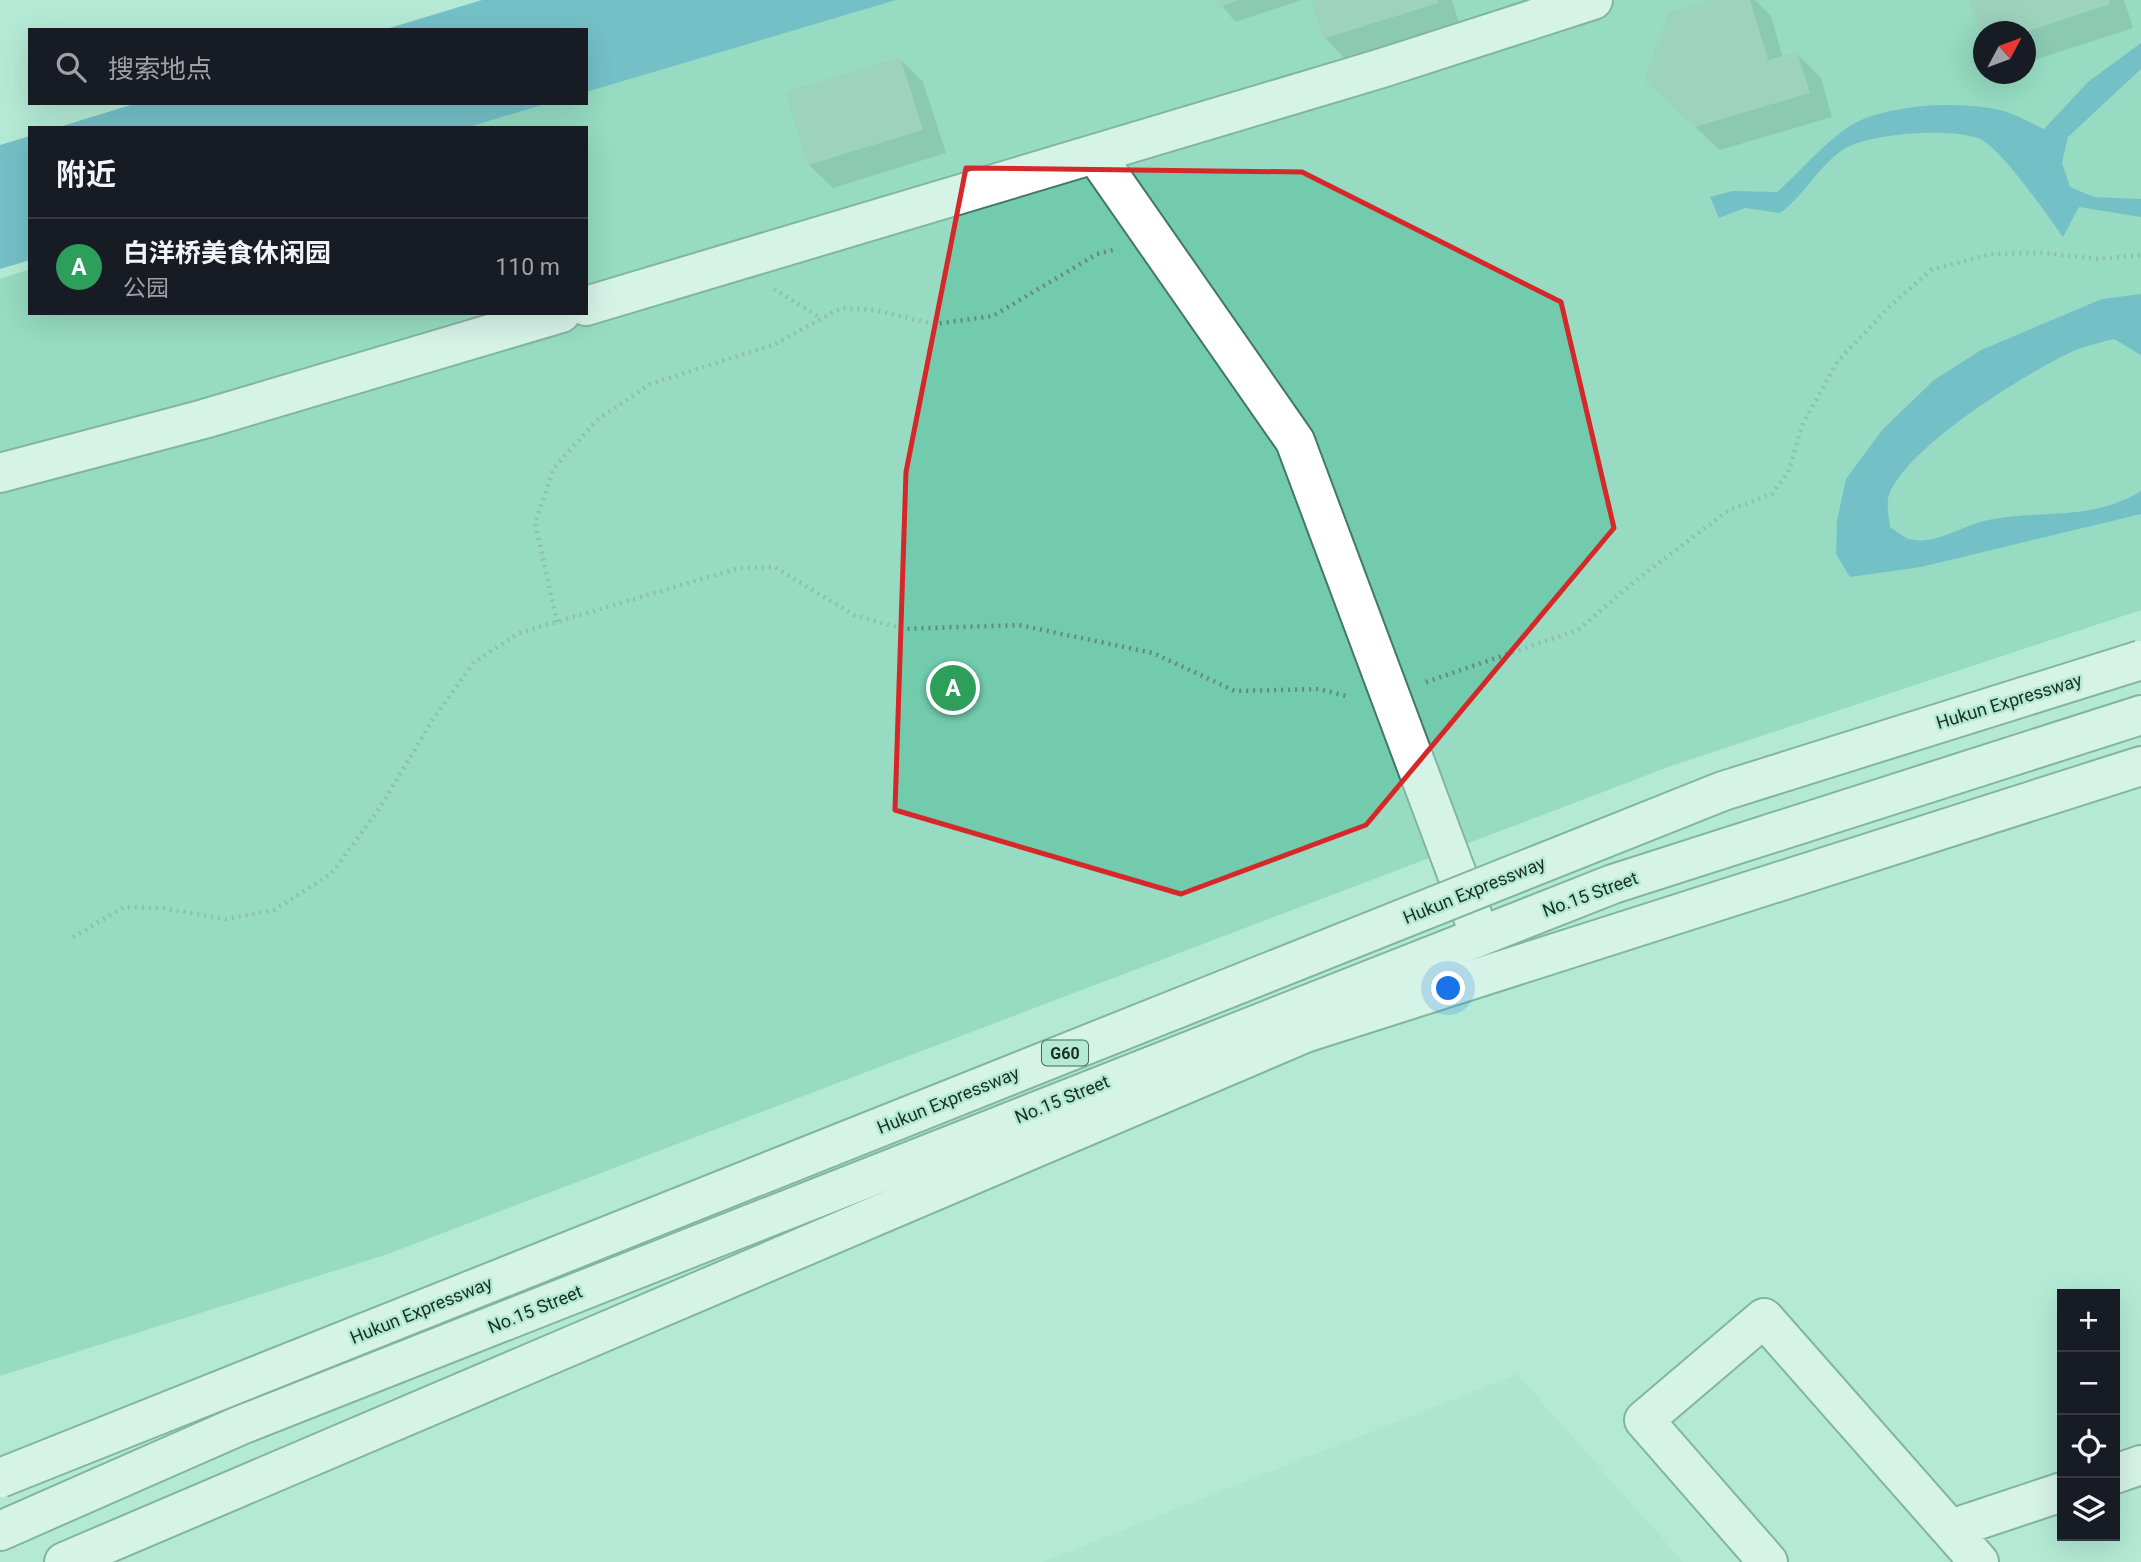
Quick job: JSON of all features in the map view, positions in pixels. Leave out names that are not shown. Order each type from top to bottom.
[{"type":"main road","points":[[588,305],[1382,68],[1593,0]]},
{"type":"main road","points":[[1095,154],[1295,441],[1480,936]]},
{"type":"main road","points":[[0,473],[204,419],[554,315]]},
{"type":"main road","name":"Hukun Expressway","points":[[0,1478],[1723,791],[2141,660]]},
{"type":"main road","name":"No.15 Street","points":[[0,1531],[241,1425],[1613,884],[2141,715]]},
{"type":"main road","points":[[64,1562],[1305,1033],[2141,766]]},
{"type":"main road","points":[[1768,1562],[1644,1420],[1764,1318],[1979,1562]]},
{"type":"main road","points":[[2120,1472],[2141,1465]]},
{"type":"main road","points":[[1951,1529],[2057,1494]]},
{"type":"path","points":[[557,622],[535,523],[554,468],[597,420],[650,384],[773,345],[841,308],[874,310],[934,324],[993,316],[1097,254],[1155,241]]},
{"type":"path","points":[[73,937],[124,907],[161,908],[226,919],[274,910],[331,874],[379,809],[432,721],[474,662],[519,633],[738,568],[774,567],[854,615],[903,629],[1019,625],[1153,653],[1235,691],[1319,689],[1395,708],[1411,687],[1578,631],[1644,574],[1729,510],[1772,494],[1788,474],[1803,423],[1838,361],[1891,305],[1931,270],[1991,254],[2042,253],[2098,259],[2141,255]]},
{"type":"highlighted area","points":[[966,168],[1302,172],[1561,302],[1614,528],[1366,825],[1181,894],[895,810],[906,472]]},
{"type":"shaded area","points":[[805,0],[2141,0],[2141,610],[1671,766],[385,1255],[0,1376],[0,279],[28,270],[28,315],[588,315],[588,126],[442,126],[501,105],[588,105],[588,75]]},
{"type":"shaded area","points":[[1517,1374],[1683,1562],[1042,1562]]},
{"type":"water","points":[[482,0],[896,0],[588,91],[588,28],[390,28]]},
{"type":"water","points":[[2141,43],[2141,69],[2068,137],[2062,163],[2070,187],[2094,197],[2141,199],[2141,217],[2079,207],[2063,237],[2000,155],[1980,139],[1951,133],[1891,136],[1856,143],[1835,156],[1780,213],[1745,208],[1719,218],[1710,197],[1733,191],[1777,192],[1844,130],[1879,114],[1901,109],[1971,106],[2010,113],[2044,129],[2088,82]]},
{"type":"water","points":[[131,105],[541,105],[473,126],[62,126]]},
{"type":"water","points":[[28,137],[28,261],[0,269],[0,145]]},
{"type":"water","points":[[2141,294],[2141,355],[2114,339],[2078,349],[2031,374],[1972,412],[1919,454],[1900,476],[1889,495],[1888,506],[1890,527],[1907,538],[1919,540],[1929,540],[1988,520],[2103,507],[2141,491],[2141,514],[1921,567],[1850,577],[1836,554],[1837,521],[1846,479],[1883,429],[1934,380],[1981,350],[2102,299]]},
{"type":"building","points":[[1216,0],[1237,0],[1237,1],[1218,7]]},
{"type":"building","points":[[1311,0],[1437,0],[1438,3],[1323,39]]},
{"type":"building","points":[[1712,0],[1750,0],[1768,60],[1797,52],[1810,93],[1695,127],[1644,80],[1669,12]]},
{"type":"building","points":[[1969,0],[2109,0],[2110,4],[2036,29],[2036,21],[1976,21]]},
{"type":"building","points":[[900,57],[923,130],[808,165],[785,92]]},
{"type":"place","name":"白洋桥美食休闲园","points":[[953,688]]}]
